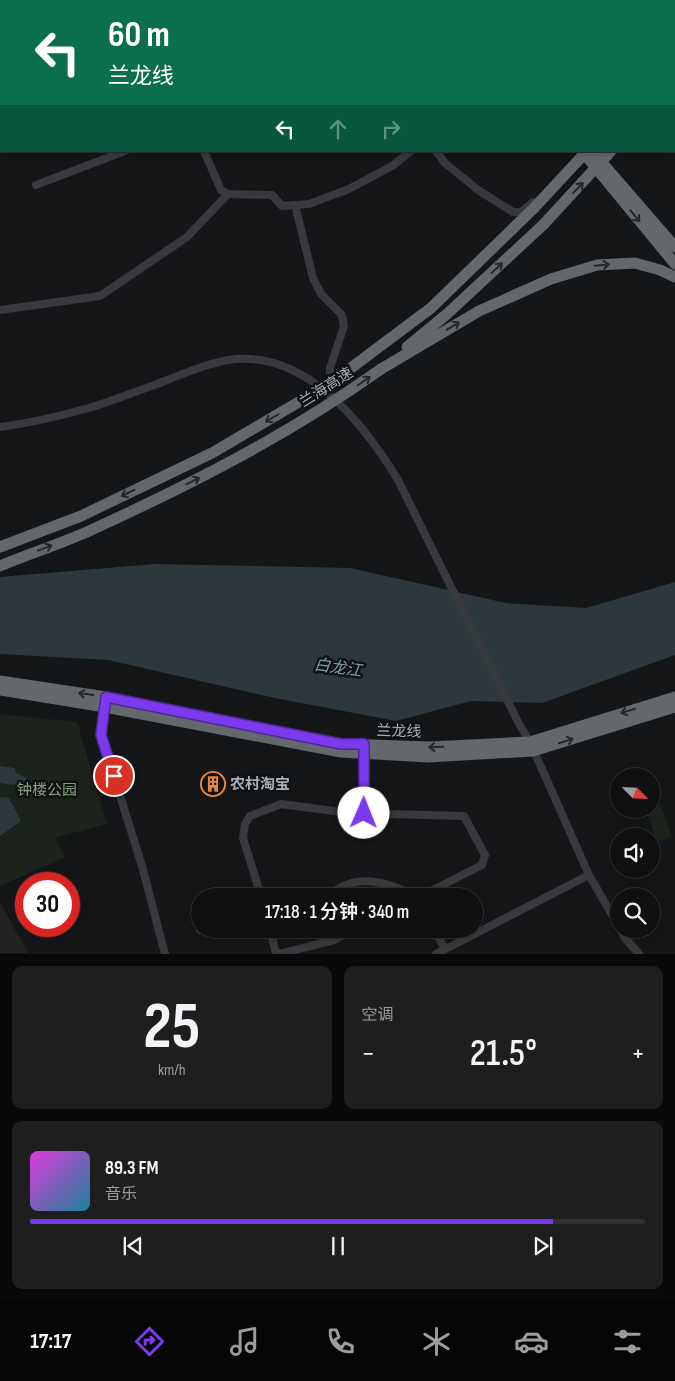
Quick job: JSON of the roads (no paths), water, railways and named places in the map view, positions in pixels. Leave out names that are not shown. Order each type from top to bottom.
[{"type":"highway","points":[[583,152],[675,264]]},
{"type":"highway","name":"兰海高速","points":[[0,547],[80,516],[212,453],[332,383],[431,308],[534,208],[586,152]]},
{"type":"highway","points":[[593,152],[675,247]]},
{"type":"highway","name":"兰海高速","points":[[0,566],[87,532],[220,468],[341,397],[381,369],[447,314],[544,224],[610,152]]},
{"type":"highway","points":[[381,369],[479,311],[551,279],[597,265],[635,264],[660,270],[675,277]]},
{"type":"highway","name":"兰龙线","points":[[0,681],[364,749],[532,747],[675,707]]},
{"type":"highway","name":"兰龙线","points":[[0,690],[105,702]]},
{"type":"highway","name":"兰龙线","points":[[532,747],[675,697]]},
{"type":"street","points":[[36,185],[122,152]]},
{"type":"street","points":[[204,152],[221,190],[228,194],[272,195],[282,206],[309,204],[349,189],[392,166],[410,152]]},
{"type":"street","points":[[437,152],[445,163],[478,190],[513,212],[521,212],[545,192]]},
{"type":"street","points":[[0,310],[100,296],[187,237],[228,194]]},
{"type":"street","points":[[295,205],[313,278],[321,294],[342,315],[344,326],[330,368],[329,394]]},
{"type":"street","points":[[0,427],[37,422],[86,409],[211,364],[235,359],[256,360],[280,365],[305,377],[329,394],[359,424],[382,453],[398,480],[532,747],[588,875],[610,913]]},
{"type":"street","points":[[105,702],[101,735],[142,866],[165,954]]},
{"type":"street","points":[[364,749],[364,813]]},
{"type":"street","points":[[259,888],[243,838],[245,824],[250,816],[282,804],[364,813],[464,816],[485,855],[482,865],[437,888]]},
{"type":"street","points":[[436,954],[588,875]]},
{"type":"street","points":[[340,888],[347,884],[366,882],[388,884],[397,888]]},
{"type":"street","points":[[273,938],[278,954],[338,938]]},
{"type":"street","points":[[439,938],[445,949]]},
{"type":"street","points":[[625,938],[639,954]]},
{"type":"water","name":"白龙江","points":[[154,564],[350,568],[506,603],[586,608],[675,582],[675,655],[542,703],[471,701],[396,721],[275,698],[108,660],[0,654],[0,577]]},
{"type":"water","points":[[0,766],[15,768],[15,772],[26,778],[28,784],[36,790],[31,797],[22,786],[0,783]]},
{"type":"water","points":[[0,797],[9,798],[21,821],[0,836]]},
{"type":"place","name":"农村淘宝","points":[[213,784]]},
{"type":"park label","name":"钟楼公园","points":[[47,790]]}]
